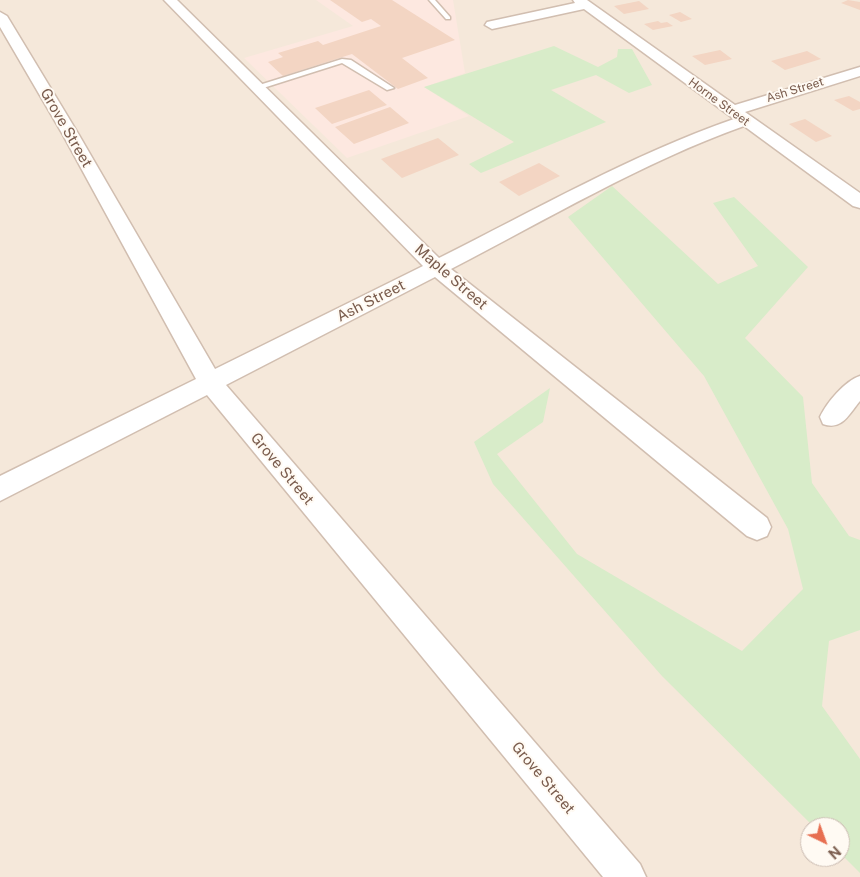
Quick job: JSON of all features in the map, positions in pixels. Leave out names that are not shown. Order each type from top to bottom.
[{"type":"street","name":"Maple Street","points":[[170,0],[438,268],[757,528]]},
{"type":"street","points":[[492,25],[582,3]]},
{"type":"street","name":"Horne Street","points":[[582,3],[860,202]]},
{"type":"street","name":"Grove Street","points":[[0,16],[66,127],[210,382],[227,405],[627,877]]},
{"type":"street","name":"Ash Street","points":[[0,488],[635,167],[706,134],[738,116],[860,71]]},
{"type":"street","points":[[832,417],[860,385]]},
{"type":"lane","points":[[432,0],[448,18]]},
{"type":"lane","points":[[257,88],[342,61],[348,62],[390,88]]},
{"type":"shaded area","points":[[0,0],[860,0],[860,877],[0,877]]},
{"type":"shaded area","points":[[316,0],[453,0],[465,73],[424,87],[469,116],[347,158],[244,58],[353,26]]},
{"type":"green space","points":[[554,46],[598,67],[617,57],[618,49],[632,49],[652,85],[629,93],[596,75],[551,90],[606,122],[481,173],[469,164],[514,142],[424,87]]},
{"type":"green space","points":[[612,186],[718,284],[758,266],[713,203],[734,197],[808,267],[745,338],[803,397],[812,483],[849,536],[860,540],[860,630],[829,641],[822,706],[860,759],[860,873],[850,863],[850,817],[804,817],[662,676],[493,484],[474,442],[550,388],[543,422],[497,454],[577,554],[742,651],[803,589],[788,529],[704,376],[568,217]]},
{"type":"building","points":[[330,0],[392,0],[455,40],[402,58],[428,78],[398,89],[352,54],[283,76],[268,62],[283,57],[278,53],[318,41],[323,45],[381,26],[371,19],[362,22]]},
{"type":"building","points":[[848,0],[860,2],[860,10],[841,3]]},
{"type":"building","points":[[639,1],[649,9],[624,14],[614,6]]},
{"type":"building","points":[[680,12],[692,19],[681,22],[669,15]]},
{"type":"building","points":[[658,21],[661,23],[667,22],[673,26],[653,30],[644,24]]},
{"type":"building","points":[[720,50],[732,59],[705,65],[692,56]]},
{"type":"building","points":[[807,51],[821,59],[785,70],[771,61]]},
{"type":"building","points":[[369,90],[387,105],[332,124],[315,108]]},
{"type":"building","points":[[849,96],[860,102],[860,109],[853,111],[834,100]]},
{"type":"building","points":[[390,107],[409,123],[354,144],[335,127]]},
{"type":"building","points":[[805,119],[832,136],[816,142],[789,124]]},
{"type":"building","points":[[438,138],[459,155],[402,178],[381,159]]},
{"type":"building","points":[[539,163],[560,176],[519,196],[499,182]]}]
